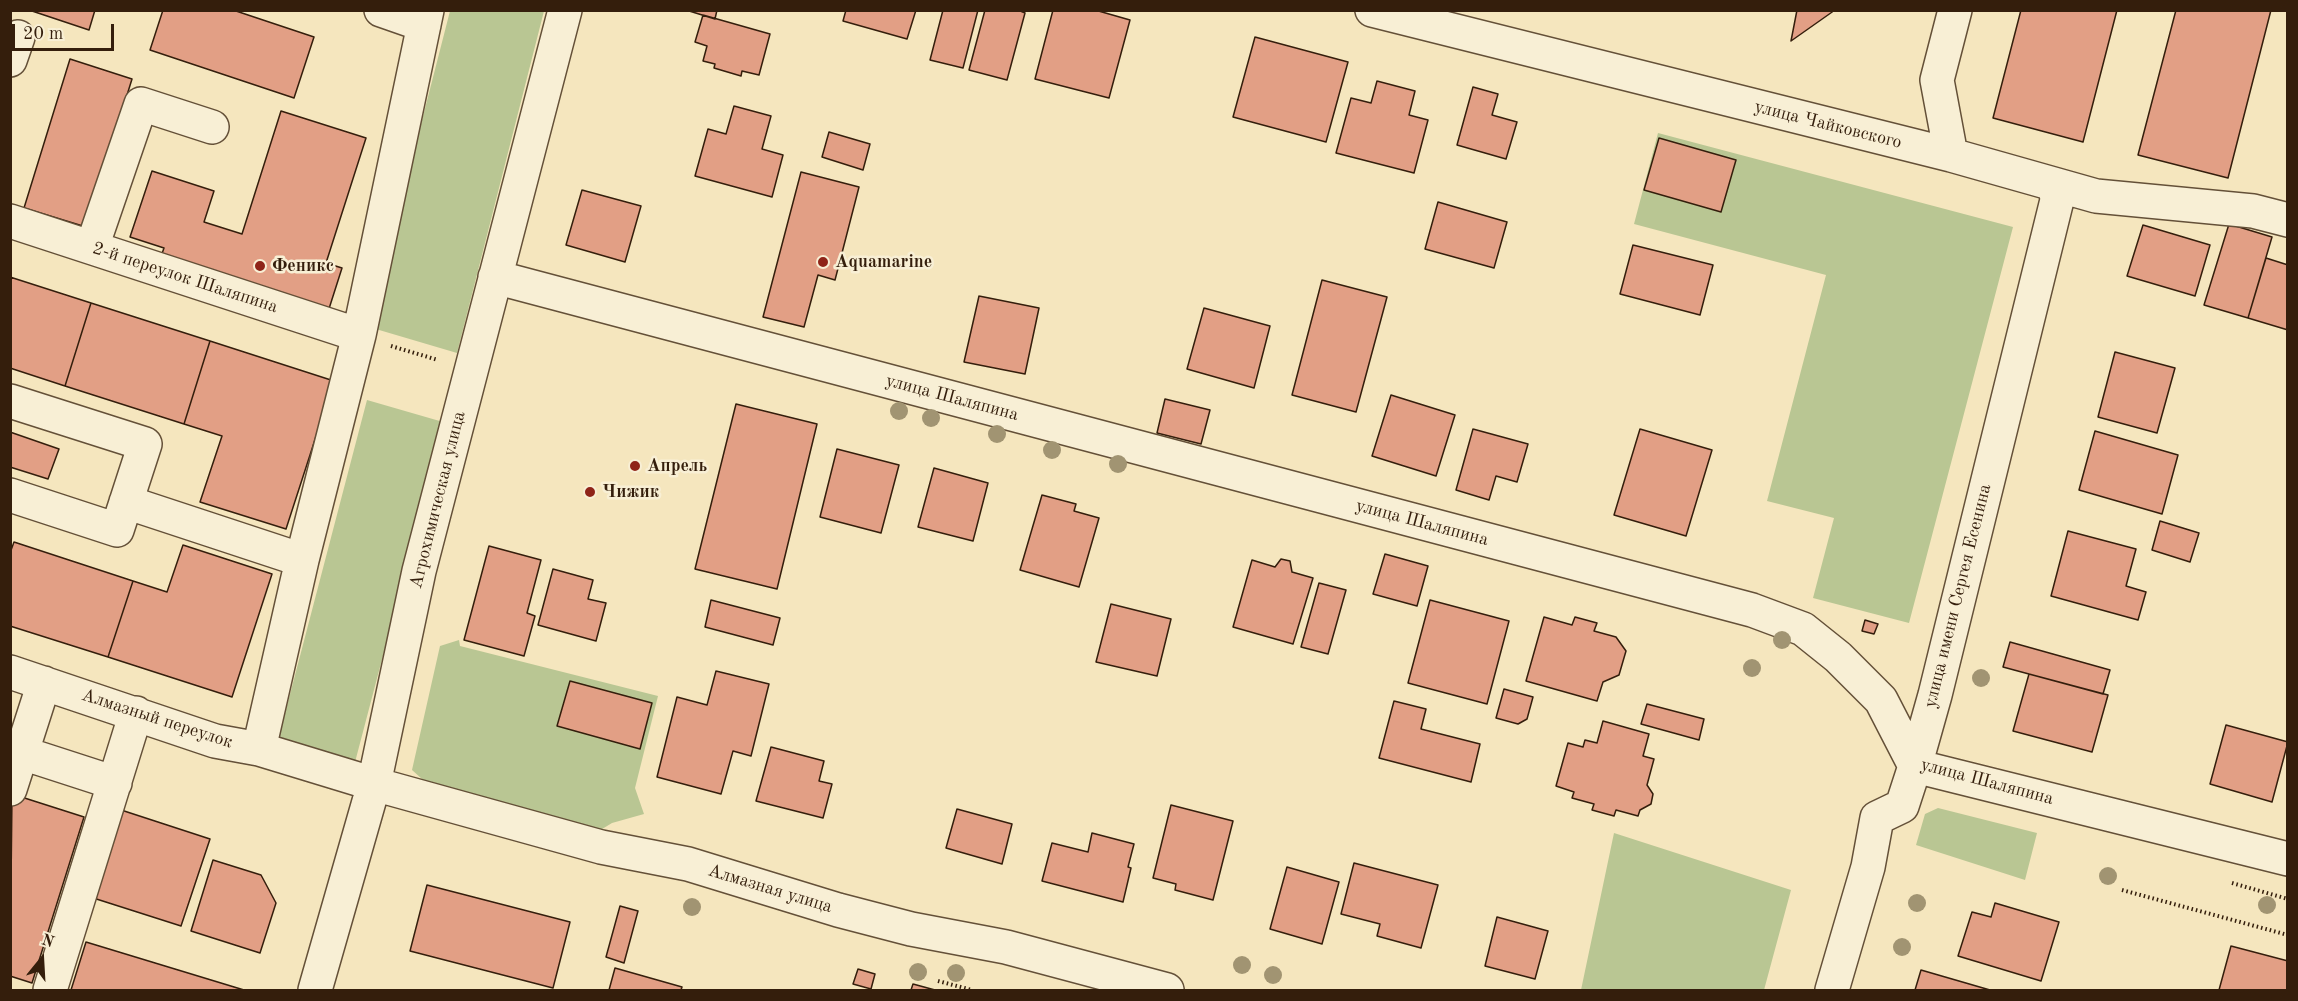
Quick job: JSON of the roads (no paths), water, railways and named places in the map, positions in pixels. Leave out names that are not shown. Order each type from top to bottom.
[{"type":"street","points":[[259,749],[302,560],[359,335],[425,18],[381,10]]},
{"type":"street","name":"Агрохимическая улица","points":[[315,990],[374,784],[419,571],[566,10]]},
{"type":"street","name":"улица Чайковского","points":[[1372,10],[1951,155],[2096,196],[2253,211],[2288,220]]},
{"type":"street","points":[[1951,155],[1937,80],[1954,10]]},
{"type":"street","points":[[92,248],[141,104],[212,127]]},
{"type":"street","name":"улица имени Сергея Есенина","points":[[1832,990],[1868,867],[1877,818],[1902,806],[1935,695],[2057,200],[2055,185]]},
{"type":"street","name":"2-й переулок Шаляпина","points":[[10,221],[359,335]]},
{"type":"street","name":"улица Шаляпина","points":[[495,277],[1752,610],[1803,629],[1838,657],[1881,700],[1915,766],[2288,859]]},
{"type":"street","points":[[10,401],[145,444],[117,530],[10,495]]},
{"type":"street","points":[[126,502],[302,560]]},
{"type":"street","name":"Алмазный переулок","points":[[10,672],[215,741],[259,749],[374,784]]},
{"type":"street","points":[[10,789],[16,751],[44,683]]},
{"type":"street","points":[[50,990],[136,713]]},
{"type":"street","points":[[16,751],[115,783]]},
{"type":"street","name":"Алмазная улица","points":[[374,784],[601,847],[688,864],[807,901],[910,929],[1006,947],[1167,990]]},
{"type":"place","name":"Aquamarine","points":[[823,262]]},
{"type":"place","name":"Феникс","points":[[260,266]]},
{"type":"place","name":"Апрель","points":[[635,466]]},
{"type":"place","name":"Чижик","points":[[590,492]]}]
